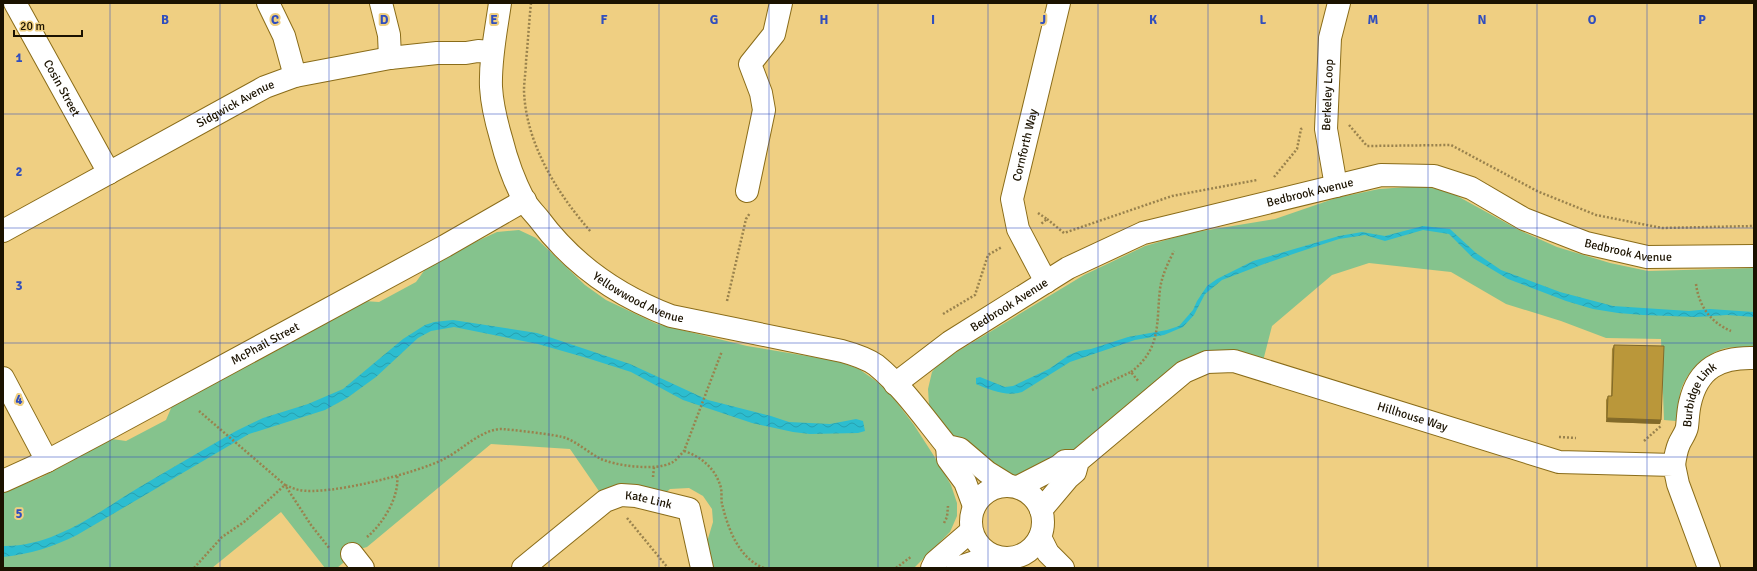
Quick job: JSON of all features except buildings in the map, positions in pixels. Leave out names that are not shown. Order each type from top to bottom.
[{"type":"street","name":"Cosin Street","points":[[15,3],[109,173]]},
{"type":"street","points":[[268,3],[284,36],[295,76]]},
{"type":"street","points":[[381,3],[389,35],[390,58]]},
{"type":"street","name":"Yellowwood Avenue","points":[[500,3],[492,52],[491,87],[494,115],[506,157],[524,200],[550,234],[580,265],[602,282],[644,306],[671,316],[858,356],[875,364],[895,384],[948,446],[960,449],[975,463],[1013,486]]},
{"type":"street","points":[[747,191],[764,110],[761,93],[750,64],[774,34],[781,3]]},
{"type":"street","name":"Cornforth Way","points":[[1046,282],[1018,229],[1012,199],[1059,3]]},
{"type":"street","name":"Berkeley Loop","points":[[1336,186],[1326,129],[1330,38],[1339,3]]},
{"type":"street","name":"Sidgwick Avenue","points":[[3,231],[265,87],[295,76],[390,58],[437,53],[466,53],[478,51],[492,52]]},
{"type":"street","name":"Bedbrook Avenue","points":[[895,384],[950,342],[1068,268],[1143,233],[1381,175],[1434,176],[1471,188],[1524,218],[1586,243],[1647,257],[1754,256]]},
{"type":"street","name":"McPhail Street","points":[[3,480],[48,461],[445,246],[524,200]]},
{"type":"street","name":"Burbidge Link","points":[[1674,465],[1679,444],[1686,429],[1690,402],[1699,379],[1714,365],[1722,361],[1733,358],[1754,358]]},
{"type":"street","name":"Hillhouse Way","points":[[1041,510],[1068,478],[1075,472],[1078,461],[1184,372],[1207,362],[1234,361],[1559,462],[1674,465]]},
{"type":"street","points":[[3,378],[48,461]]},
{"type":"street","name":"Yellowwood Avenue","points":[[948,446],[948,459],[965,482],[974,506]]},
{"type":"street","name":"Hillhouse Way","points":[[1013,486],[1059,466],[1065,461],[1078,461]]},
{"type":"street","points":[[1674,465],[1678,484],[1709,568]]},
{"type":"street","points":[[957,568],[1004,557],[1024,554],[1033,548],[1040,537],[1043,524],[1041,510],[1035,499],[1027,492],[1013,486],[998,486],[981,496],[974,506],[970,519],[972,532],[977,543],[984,551],[1004,557],[1033,568]]},
{"type":"street","name":"Kate Link","points":[[523,568],[605,501],[621,495],[636,496],[689,509],[702,568]]},
{"type":"street","points":[[932,568],[935,562],[972,532]]},
{"type":"street","points":[[1040,537],[1048,553],[1063,568]]},
{"type":"path","points":[[532,3],[524,91],[528,121],[537,147],[552,179],[573,211],[591,232]]},
{"type":"path","points":[[727,301],[746,219],[750,212]]},
{"type":"path","points":[[943,314],[975,295],[988,255],[1022,236]]},
{"type":"path","points":[[1131,372],[1139,366],[1150,353],[1155,342],[1159,324],[1160,288],[1164,273],[1174,251]]},
{"type":"path","points":[[1696,284],[1699,298],[1705,311],[1717,324],[1731,331]]},
{"type":"path","points":[[285,485],[300,490],[321,490],[398,475],[428,466],[488,431],[500,429],[564,437],[599,458],[619,464],[654,467],[663,466],[671,463],[684,451],[722,351]]},
{"type":"path","points":[[199,411],[285,485],[311,525],[353,554],[382,520],[394,499],[398,475]]},
{"type":"path","points":[[684,451],[697,455],[706,462],[715,474],[721,489],[722,503],[735,541],[752,563],[764,568]]},
{"type":"path","points":[[194,568],[222,537],[244,522],[285,485]]},
{"type":"path","points":[[612,499],[668,568]]},
{"type":"path","points":[[943,525],[949,508],[947,501]]},
{"type":"green space","points":[[1422,186],[1450,192],[1519,230],[1557,247],[1610,263],[1648,271],[1754,268],[1754,349],[1729,347],[1711,354],[1704,359],[1691,372],[1682,386],[1676,421],[1664,420],[1661,339],[1606,338],[1561,321],[1506,304],[1451,272],[1369,263],[1332,275],[1272,326],[1263,361],[1219,352],[1076,449],[1048,466],[1014,477],[967,451],[933,416],[929,405],[928,389],[932,372],[940,362],[1084,275],[1145,246],[1190,233],[1275,219],[1336,198],[1379,189]]},
{"type":"green space","points":[[519,230],[536,238],[585,285],[606,300],[657,324],[747,346],[837,361],[859,369],[876,381],[892,396],[914,425],[951,485],[957,503],[957,516],[950,532],[914,568],[710,568],[707,542],[713,522],[712,509],[703,496],[689,488],[670,489],[662,496],[601,494],[570,449],[491,444],[367,547],[360,549],[337,568],[325,568],[281,512],[212,568],[3,568],[3,492],[40,478],[112,439],[126,441],[166,420],[172,406],[364,301],[379,302],[416,282],[426,268],[462,248],[497,232]]},
{"type":"water","points":[[1423,226],[1450,229],[1476,253],[1501,270],[1560,292],[1613,306],[1689,311],[1710,309],[1754,312],[1754,317],[1727,315],[1696,317],[1643,315],[1593,309],[1566,301],[1508,279],[1473,258],[1449,234],[1423,230],[1385,241],[1365,235],[1339,239],[1264,264],[1222,280],[1205,294],[1194,315],[1183,327],[1164,335],[1135,340],[1070,362],[1022,392],[1010,394],[976,384],[976,378],[980,377],[1005,387],[1013,386],[1049,369],[1069,355],[1079,351],[1091,349],[1128,337],[1167,330],[1179,326],[1193,310],[1207,286],[1217,279],[1253,261],[1339,236],[1362,232],[1385,236]]},
{"type":"water","points":[[453,320],[537,333],[630,364],[708,400],[789,422],[830,424],[856,419],[863,421],[865,431],[858,433],[810,434],[793,432],[752,423],[683,400],[631,372],[538,344],[454,327],[431,331],[418,338],[376,377],[347,398],[325,410],[249,434],[77,535],[32,552],[3,557],[3,546],[21,545],[57,535],[90,518],[138,488],[236,431],[263,418],[308,404],[343,389],[403,339],[425,325],[434,322]]}]
